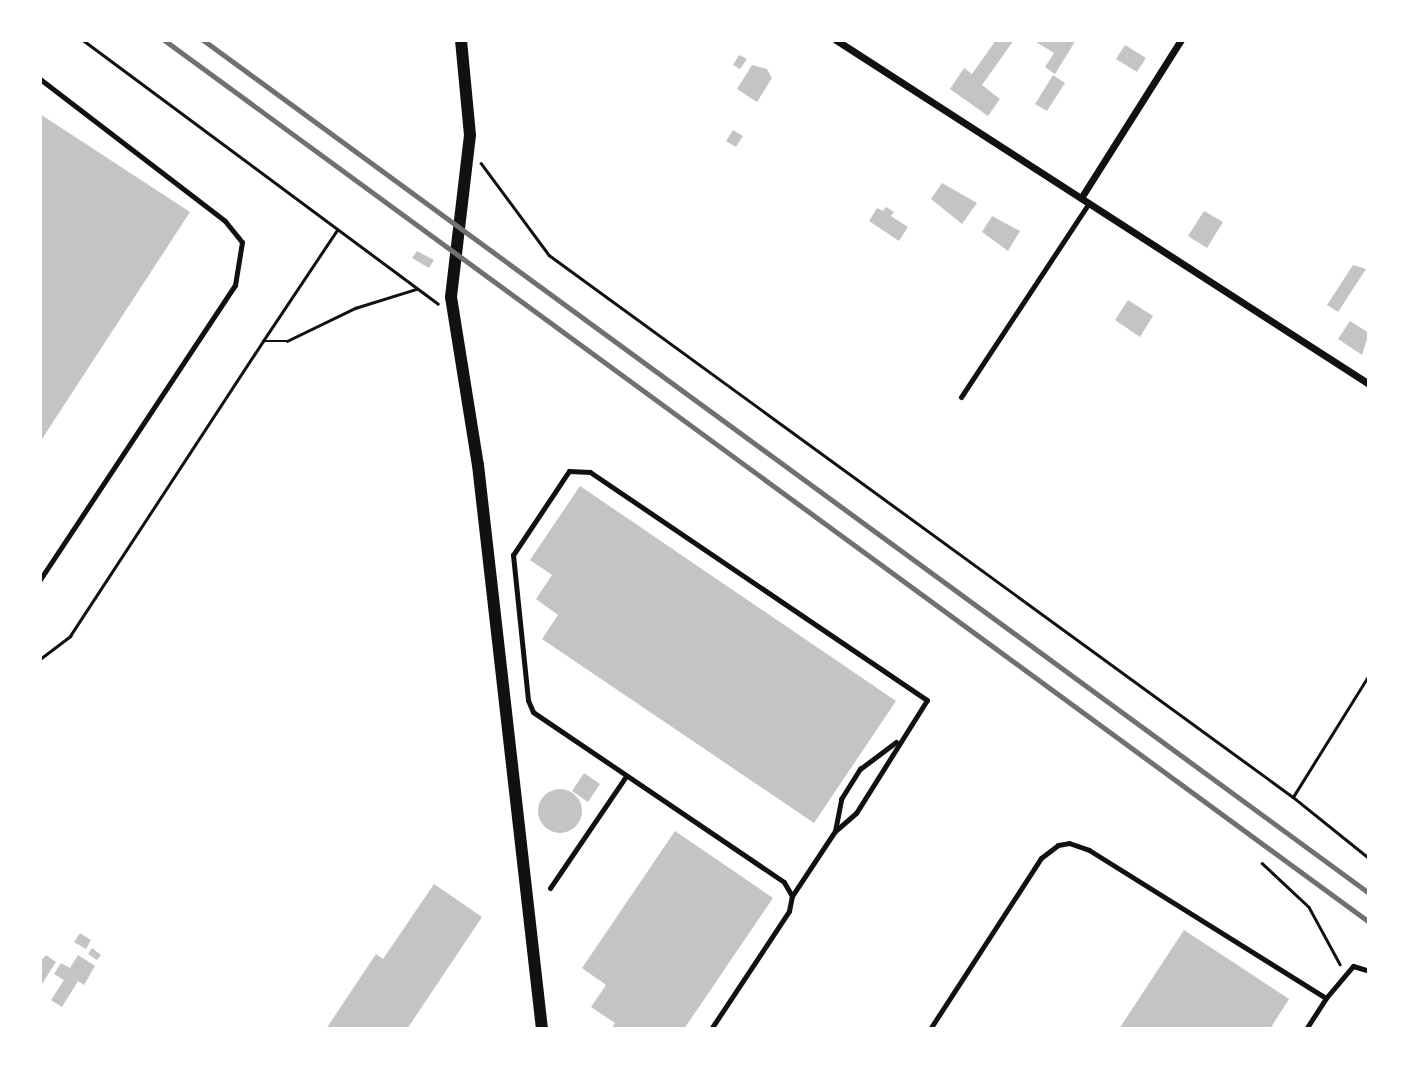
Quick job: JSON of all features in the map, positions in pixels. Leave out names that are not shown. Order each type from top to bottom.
[{"type":"street","points":[[461,40],[470,114],[469,156],[452,267],[452,314],[478,466],[542,1029]]},
{"type":"street","points":[[836,40],[1369,384]]},
{"type":"street","points":[[1081,198],[1181,40]]},
{"type":"lane","points":[[40,79],[225,221],[242,242],[235,285],[40,580]]},
{"type":"lane","points":[[961,397],[1089,203]]},
{"type":"lane","points":[[711,1029],[789,911],[792,896],[835,831],[856,813],[898,741],[927,700],[590,472],[576,468],[562,475],[513,555],[528,700],[543,721],[784,881],[792,896]]},
{"type":"lane","points":[[835,831],[841,799],[860,769],[898,741]]},
{"type":"lane","points":[[550,888],[626,776]]},
{"type":"lane","points":[[930,1029],[1041,858],[1058,845],[1069,843],[1089,850],[1326,998]]},
{"type":"lane","points":[[1306,1029],[1344,973],[1353,966],[1369,971]]},
{"type":"path","points":[[83,40],[452,314]]},
{"type":"path","points":[[469,156],[493,174],[559,263],[1293,797],[1369,858]]},
{"type":"path","points":[[40,659],[70,636],[337,230]]},
{"type":"path","points":[[263,341],[287,341],[355,309],[416,289]]},
{"type":"path","points":[[1293,797],[1369,676]]},
{"type":"path","points":[[1262,863],[1309,907],[1344,973]]},
{"type":"building","points":[[996,40],[1014,40],[982,85],[1000,99],[988,116],[950,89],[964,68],[972,74]]},
{"type":"building","points":[[1033,40],[1076,40],[1055,74],[1045,67],[1054,53]]},
{"type":"building","points":[[1125,45],[1146,58],[1137,72],[1116,59]]},
{"type":"building","points":[[739,55],[747,59],[740,69],[733,65]]},
{"type":"building","points":[[752,65],[767,69],[772,78],[757,102],[737,89]]},
{"type":"building","points":[[1053,75],[1065,83],[1047,111],[1035,104]]},
{"type":"building","points":[[40,114],[190,212],[40,442]]},
{"type":"building","points":[[733,130],[743,136],[736,147],[726,141]]},
{"type":"building","points":[[942,183],[977,203],[962,224],[931,199]]},
{"type":"building","points":[[886,207],[894,212],[891,216],[908,227],[899,241],[869,221],[877,208],[883,211]]},
{"type":"building","points":[[1204,211],[1223,222],[1207,248],[1188,236]]},
{"type":"building","points":[[992,216],[1020,231],[1008,251],[982,232]]},
{"type":"building","points":[[417,251],[434,260],[429,268],[412,258]]},
{"type":"building","points":[[1353,265],[1366,269],[1338,312],[1327,305]]},
{"type":"building","points":[[1128,300],[1153,316],[1140,337],[1115,320]]},
{"type":"building","points":[[1350,321],[1369,333],[1362,355],[1338,339]]},
{"type":"building","points":[[580,486],[896,701],[814,823],[542,639],[558,615],[536,599],[552,575],[530,560]]},
{"type":"building","points":[[584,773],[600,784],[588,802],[572,791]]},
{"type":"building","points":[[560,789],[575,796],[582,811],[575,826],[560,833],[545,826],[538,811],[545,796]]},
{"type":"building","points":[[675,831],[773,898],[684,1029],[611,1029],[615,1023],[591,1007],[606,985],[582,968]]},
{"type":"building","points":[[434,884],[482,917],[407,1029],[326,1029],[376,954],[383,959]]},
{"type":"building","points":[[1184,930],[1289,999],[1270,1029],[1119,1029]]},
{"type":"building","points":[[80,933],[91,940],[86,949],[74,942]]},
{"type":"building","points":[[92,948],[101,955],[97,960],[88,954]]},
{"type":"building","points":[[46,955],[56,962],[40,987],[40,962]]},
{"type":"building","points":[[78,955],[95,966],[84,985],[78,981],[62,1007],[51,1000],[64,980],[54,974],[61,963],[70,968]]},
{"type":"railway","points":[[164,40],[1369,922]]},
{"type":"railway","points":[[203,40],[1369,893]]}]
